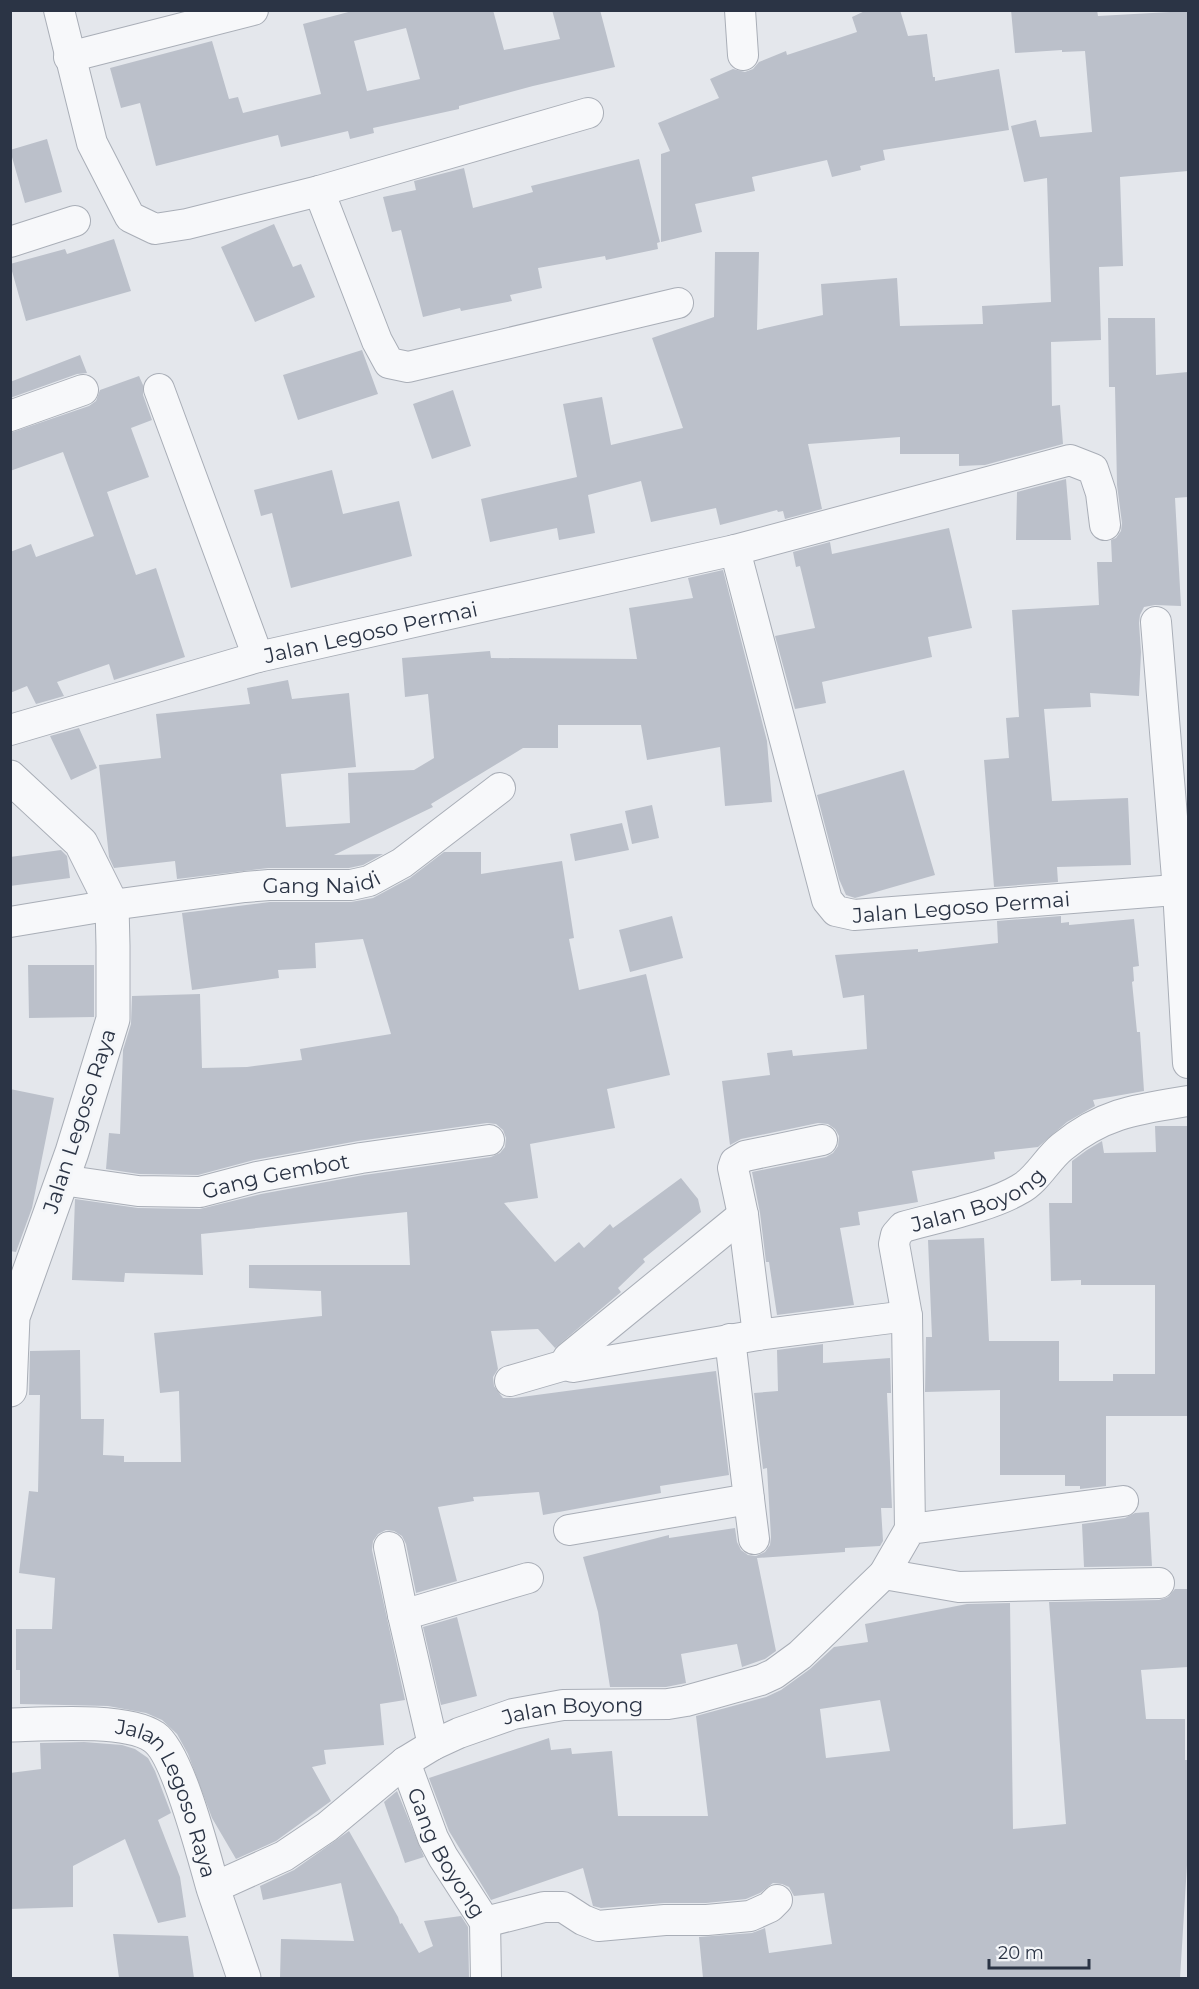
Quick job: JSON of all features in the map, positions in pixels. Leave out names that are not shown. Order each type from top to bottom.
[{"type":"street","points":[[58,10],[92,143],[130,217],[155,229],[187,224],[319,191],[588,112]]},
{"type":"street","points":[[69,57],[253,10]]},
{"type":"street","points":[[740,10],[743,55]]},
{"type":"street","points":[[319,191],[377,341],[390,363],[399,366],[408,367],[678,303]]},
{"type":"street","points":[[10,242],[75,221]]},
{"type":"street","points":[[159,388],[258,657]]},
{"type":"street","points":[[10,416],[83,390]]},
{"type":"street","name":"Jalan Legoso Permai","points":[[10,730],[258,657],[735,549],[1070,460],[1093,469],[1101,493],[1105,525]]},
{"type":"street","name":"Jalan Legoso Permai","points":[[735,549],[827,900],[836,911],[854,915],[1183,890]]},
{"type":"street","points":[[1156,622],[1183,890],[1188,1063]]},
{"type":"street","name":"Jalan Legoso Raya","points":[[10,777],[81,843],[112,905],[113,1019],[62,1180],[12,1317],[10,1390]]},
{"type":"street","name":"Gang Naidi","points":[[10,921],[257,886],[351,885],[369,881],[402,863],[500,788]]},
{"type":"street","name":"Jalan Boyong","points":[[213,1888],[284,1856],[327,1827],[405,1762],[459,1733],[513,1714],[563,1705],[668,1704],[700,1698],[761,1680],[787,1666],[884,1574],[910,1529],[908,1316],[894,1244],[896,1235],[903,1227],[1003,1198],[1023,1188],[1061,1148],[1090,1127],[1126,1112],[1188,1101]]},
{"type":"street","name":"Gang Gembot","points":[[62,1180],[138,1191],[200,1192],[257,1177],[338,1162],[489,1140]]},
{"type":"street","points":[[754,1539],[749,1499],[742,1215],[733,1168],[740,1158],[822,1140]]},
{"type":"street","points":[[566,1365],[568,1358],[742,1215]]},
{"type":"street","points":[[510,1381],[566,1365],[573,1367],[744,1337],[908,1316]]},
{"type":"street","points":[[569,1530],[749,1499]]},
{"type":"street","points":[[910,1529],[1123,1501]]},
{"type":"street","points":[[390,1547],[433,1745]]},
{"type":"street","points":[[884,1574],[960,1587],[1159,1583]]},
{"type":"street","points":[[403,1615],[528,1578]]},
{"type":"street","name":"Jalan Legoso Raya","points":[[10,1725],[82,1723],[140,1730],[155,1737],[165,1747],[194,1820],[213,1888],[244,1978]]},
{"type":"street","name":"Gang Boyong","points":[[405,1762],[433,1838],[485,1922],[486,1978]]},
{"type":"street","points":[[485,1922],[544,1907],[563,1907],[583,1920],[598,1926],[665,1920],[707,1920],[750,1916],[770,1907],[777,1900]]},
{"type":"building","points":[[356,10],[493,10],[504,50],[560,39],[552,10],[600,10],[615,67],[533,86],[459,106],[459,109],[373,128],[374,133],[350,139],[348,131],[281,147],[278,135],[156,166],[140,103],[121,108],[110,68],[212,41],[229,99],[238,97],[243,113],[321,94],[303,24]],"holes":[[[406,28],[420,79],[367,91],[354,41]]]},
{"type":"building","points":[[867,10],[900,10],[908,36],[927,34],[935,81],[999,69],[1009,130],[883,150],[885,160],[860,166],[861,170],[832,177],[827,160],[752,177],[755,191],[695,204],[702,232],[661,242],[661,154],[670,151],[658,123],[719,98],[710,79],[733,69],[745,72],[753,69],[759,62],[786,51],[787,55],[857,32],[852,17]]},
{"type":"building","points":[[1011,10],[1097,10],[1098,16],[1188,11],[1188,171],[1120,177],[1123,266],[1099,267],[1101,340],[1051,342],[1052,406],[1060,405],[1063,444],[985,465],[959,466],[959,454],[900,454],[900,437],[808,444],[822,509],[785,519],[783,511],[778,512],[777,510],[720,525],[716,508],[651,522],[641,481],[588,495],[595,533],[559,540],[557,528],[490,542],[481,499],[577,477],[563,404],[602,397],[611,445],[683,428],[652,338],[714,317],[715,252],[759,252],[757,330],[823,315],[821,284],[897,278],[900,326],[983,324],[982,306],[1051,302],[1047,178],[1024,182],[1011,126],[1036,120],[1040,137],[1092,132],[1085,51],[1015,53]]},
{"type":"building","points":[[47,139],[62,192],[25,203],[10,150]]},
{"type":"building","points":[[639,159],[660,242],[657,243],[658,249],[606,260],[605,256],[538,268],[542,288],[510,295],[512,301],[461,311],[460,308],[423,317],[401,230],[392,232],[383,197],[416,190],[414,181],[464,168],[473,208],[533,192],[531,186]]},
{"type":"building","points":[[274,224],[293,267],[301,264],[315,297],[255,322],[221,247]]},
{"type":"building","points":[[114,239],[131,291],[26,321],[10,264],[65,249],[67,254]]},
{"type":"building","points":[[1108,318],[1155,318],[1156,375],[1188,372],[1188,497],[1175,498],[1181,606],[1144,607],[1140,615],[1139,696],[1090,693],[1091,707],[1044,709],[1052,801],[1128,798],[1131,865],[1057,867],[1058,882],[994,887],[984,760],[1009,758],[1006,718],[1019,717],[1012,610],[1099,605],[1097,562],[1112,562],[1111,540],[1116,538],[1121,531],[1117,485],[1115,387],[1109,387]]},
{"type":"building","points":[[362,350],[378,394],[298,420],[283,375]]},
{"type":"building","points":[[80,355],[87,373],[77,374],[10,398],[10,382]]},
{"type":"building","points":[[139,376],[152,420],[131,428],[149,477],[107,492],[136,575],[156,568],[185,657],[114,680],[109,664],[57,682],[64,696],[36,704],[27,686],[10,693],[10,552],[31,544],[36,557],[94,536],[63,452],[10,471],[10,433],[89,406],[96,401],[100,390]]},
{"type":"building","points":[[453,390],[471,446],[432,459],[413,404]]},
{"type":"building","points":[[332,470],[343,514],[399,501],[412,556],[291,588],[272,513],[261,516],[254,490]]},
{"type":"building","points":[[1066,479],[1071,540],[1016,540],[1017,492]]},
{"type":"building","points":[[949,528],[972,628],[928,637],[932,657],[822,682],[826,703],[795,709],[775,636],[815,628],[800,566],[796,567],[793,552],[830,542],[832,554]]},
{"type":"building","points":[[723,570],[767,741],[772,802],[725,806],[720,747],[647,760],[641,725],[558,725],[558,748],[523,748],[431,804],[433,807],[334,855],[383,854],[363,865],[349,868],[268,868],[177,879],[175,861],[114,868],[109,857],[99,765],[161,758],[156,714],[250,704],[247,688],[288,680],[292,699],[349,693],[356,767],[281,774],[286,827],[350,823],[348,773],[414,770],[434,758],[428,694],[405,697],[402,658],[490,651],[491,658],[637,659],[629,608],[693,598],[688,578]]},
{"type":"building","points":[[79,728],[97,768],[71,780],[50,736]]},
{"type":"building","points":[[904,770],[935,875],[855,898],[846,895],[839,879],[817,795]]},
{"type":"building","points":[[652,805],[659,838],[632,844],[625,811]]},
{"type":"building","points":[[622,823],[629,850],[575,861],[570,834]]},
{"type":"building","points":[[61,850],[67,856],[70,878],[10,886],[10,857]]},
{"type":"building","points":[[444,852],[481,852],[481,874],[562,861],[574,938],[569,939],[579,990],[646,974],[670,1075],[607,1089],[615,1128],[530,1144],[538,1198],[504,1203],[555,1262],[579,1242],[584,1248],[610,1224],[613,1228],[681,1178],[698,1199],[701,1212],[643,1259],[645,1262],[618,1288],[621,1292],[555,1348],[538,1329],[491,1331],[498,1369],[493,1377],[494,1386],[503,1398],[514,1398],[716,1371],[729,1475],[660,1486],[661,1493],[543,1515],[539,1492],[473,1497],[474,1501],[438,1507],[457,1581],[416,1593],[406,1544],[402,1536],[394,1531],[386,1530],[378,1534],[373,1541],[372,1550],[405,1700],[380,1704],[384,1745],[324,1750],[326,1764],[312,1767],[331,1801],[276,1841],[236,1859],[212,1818],[188,1754],[177,1734],[162,1720],[146,1713],[108,1706],[20,1704],[20,1670],[16,1670],[16,1629],[52,1629],[55,1578],[19,1573],[29,1491],[38,1492],[40,1395],[29,1395],[30,1351],[80,1350],[81,1419],[104,1419],[103,1455],[124,1456],[124,1462],[181,1462],[179,1391],[160,1393],[154,1333],[322,1316],[321,1291],[249,1288],[249,1265],[410,1265],[407,1212],[201,1234],[203,1275],[125,1273],[124,1282],[72,1280],[75,1199],[138,1208],[200,1209],[261,1194],[364,1175],[491,1157],[500,1153],[505,1147],[506,1138],[503,1130],[496,1124],[487,1123],[358,1141],[254,1160],[198,1175],[139,1174],[106,1169],[109,1133],[120,1134],[123,1050],[131,1024],[132,996],[200,994],[202,1068],[247,1067],[302,1060],[300,1049],[391,1034],[363,939],[315,943],[316,968],[278,970],[279,978],[192,990],[182,913],[270,902],[351,902],[373,898],[410,878]]},
{"type":"building","points":[[672,916],[683,958],[630,972],[619,930]]},
{"type":"building","points":[[1061,916],[1061,923],[1069,922],[1069,925],[1134,919],[1139,966],[1133,967],[1134,981],[1132,982],[1137,1032],[1140,1032],[1144,1091],[1093,1100],[1095,1106],[1067,1122],[1038,1147],[994,1152],[995,1159],[912,1171],[918,1202],[858,1212],[860,1225],[840,1228],[854,1305],[777,1315],[752,1172],[826,1157],[838,1146],[839,1136],[828,1124],[818,1123],[741,1139],[730,1145],[722,1081],[770,1075],[767,1053],[792,1050],[793,1056],[867,1049],[864,995],[843,998],[835,955],[918,949],[918,952],[998,943],[997,921]]},
{"type":"building","points":[[28,965],[94,965],[94,1017],[29,1018]]},
{"type":"building","points":[[10,1089],[54,1098],[32,1208],[16,1252],[10,1251]]},
{"type":"building","points":[[1155,1126],[1188,1126],[1188,1416],[1106,1416],[1106,1486],[1080,1489],[1080,1486],[1065,1486],[1065,1475],[1000,1475],[1000,1390],[925,1392],[926,1337],[932,1337],[928,1240],[984,1238],[989,1341],[1059,1341],[1059,1381],[1113,1381],[1113,1374],[1155,1374],[1155,1285],[1081,1285],[1081,1280],[1051,1281],[1049,1203],[1072,1203],[1072,1161],[1102,1141],[1104,1153],[1156,1152]]},
{"type":"building","points":[[823,1344],[823,1363],[890,1358],[891,1393],[887,1393],[892,1508],[881,1508],[883,1541],[880,1546],[845,1548],[845,1552],[757,1558],[776,1651],[765,1659],[742,1667],[737,1644],[681,1654],[686,1683],[666,1687],[610,1687],[598,1612],[583,1557],[669,1535],[669,1538],[735,1528],[741,1550],[748,1555],[756,1556],[765,1552],[770,1545],[771,1537],[767,1468],[763,1469],[754,1393],[778,1391],[777,1350]]},
{"type":"building","points":[[1149,1512],[1152,1566],[1084,1567],[1082,1524]]},
{"type":"building","points":[[1175,1589],[1188,1589],[1188,1667],[1141,1670],[1146,1719],[1185,1719],[1185,1760],[1188,1760],[1188,1865],[1180,1978],[703,1978],[699,1937],[752,1933],[765,1928],[769,1953],[832,1944],[824,1893],[794,1896],[789,1887],[773,1883],[760,1893],[746,1899],[601,1908],[593,1906],[583,1868],[491,1900],[449,1831],[429,1778],[549,1738],[551,1750],[571,1748],[572,1754],[612,1751],[618,1816],[708,1816],[696,1716],[766,1697],[781,1690],[810,1669],[834,1647],[868,1642],[865,1624],[967,1604],[1010,1603],[1013,1829],[1066,1824],[1049,1602],[1159,1600],[1168,1597]],"holes":[[[880,1700],[890,1751],[826,1758],[820,1709]]]},
{"type":"building","points":[[457,1617],[477,1696],[441,1705],[423,1627]]},
{"type":"building","points":[[84,1742],[122,1745],[135,1749],[148,1758],[171,1813],[158,1820],[180,1877],[186,1917],[158,1923],[125,1839],[73,1866],[73,1907],[10,1909],[10,1773],[41,1769],[40,1743]]},
{"type":"building","points":[[397,1791],[424,1857],[405,1863],[384,1802]]},
{"type":"building","points":[[349,1831],[400,1924],[402,1923],[419,1953],[433,1946],[424,1921],[461,1916],[468,1927],[469,1978],[280,1978],[281,1939],[354,1941],[341,1883],[263,1900],[260,1886],[294,1870]]},
{"type":"building","points":[[113,1934],[188,1936],[194,1978],[119,1978]]}]
